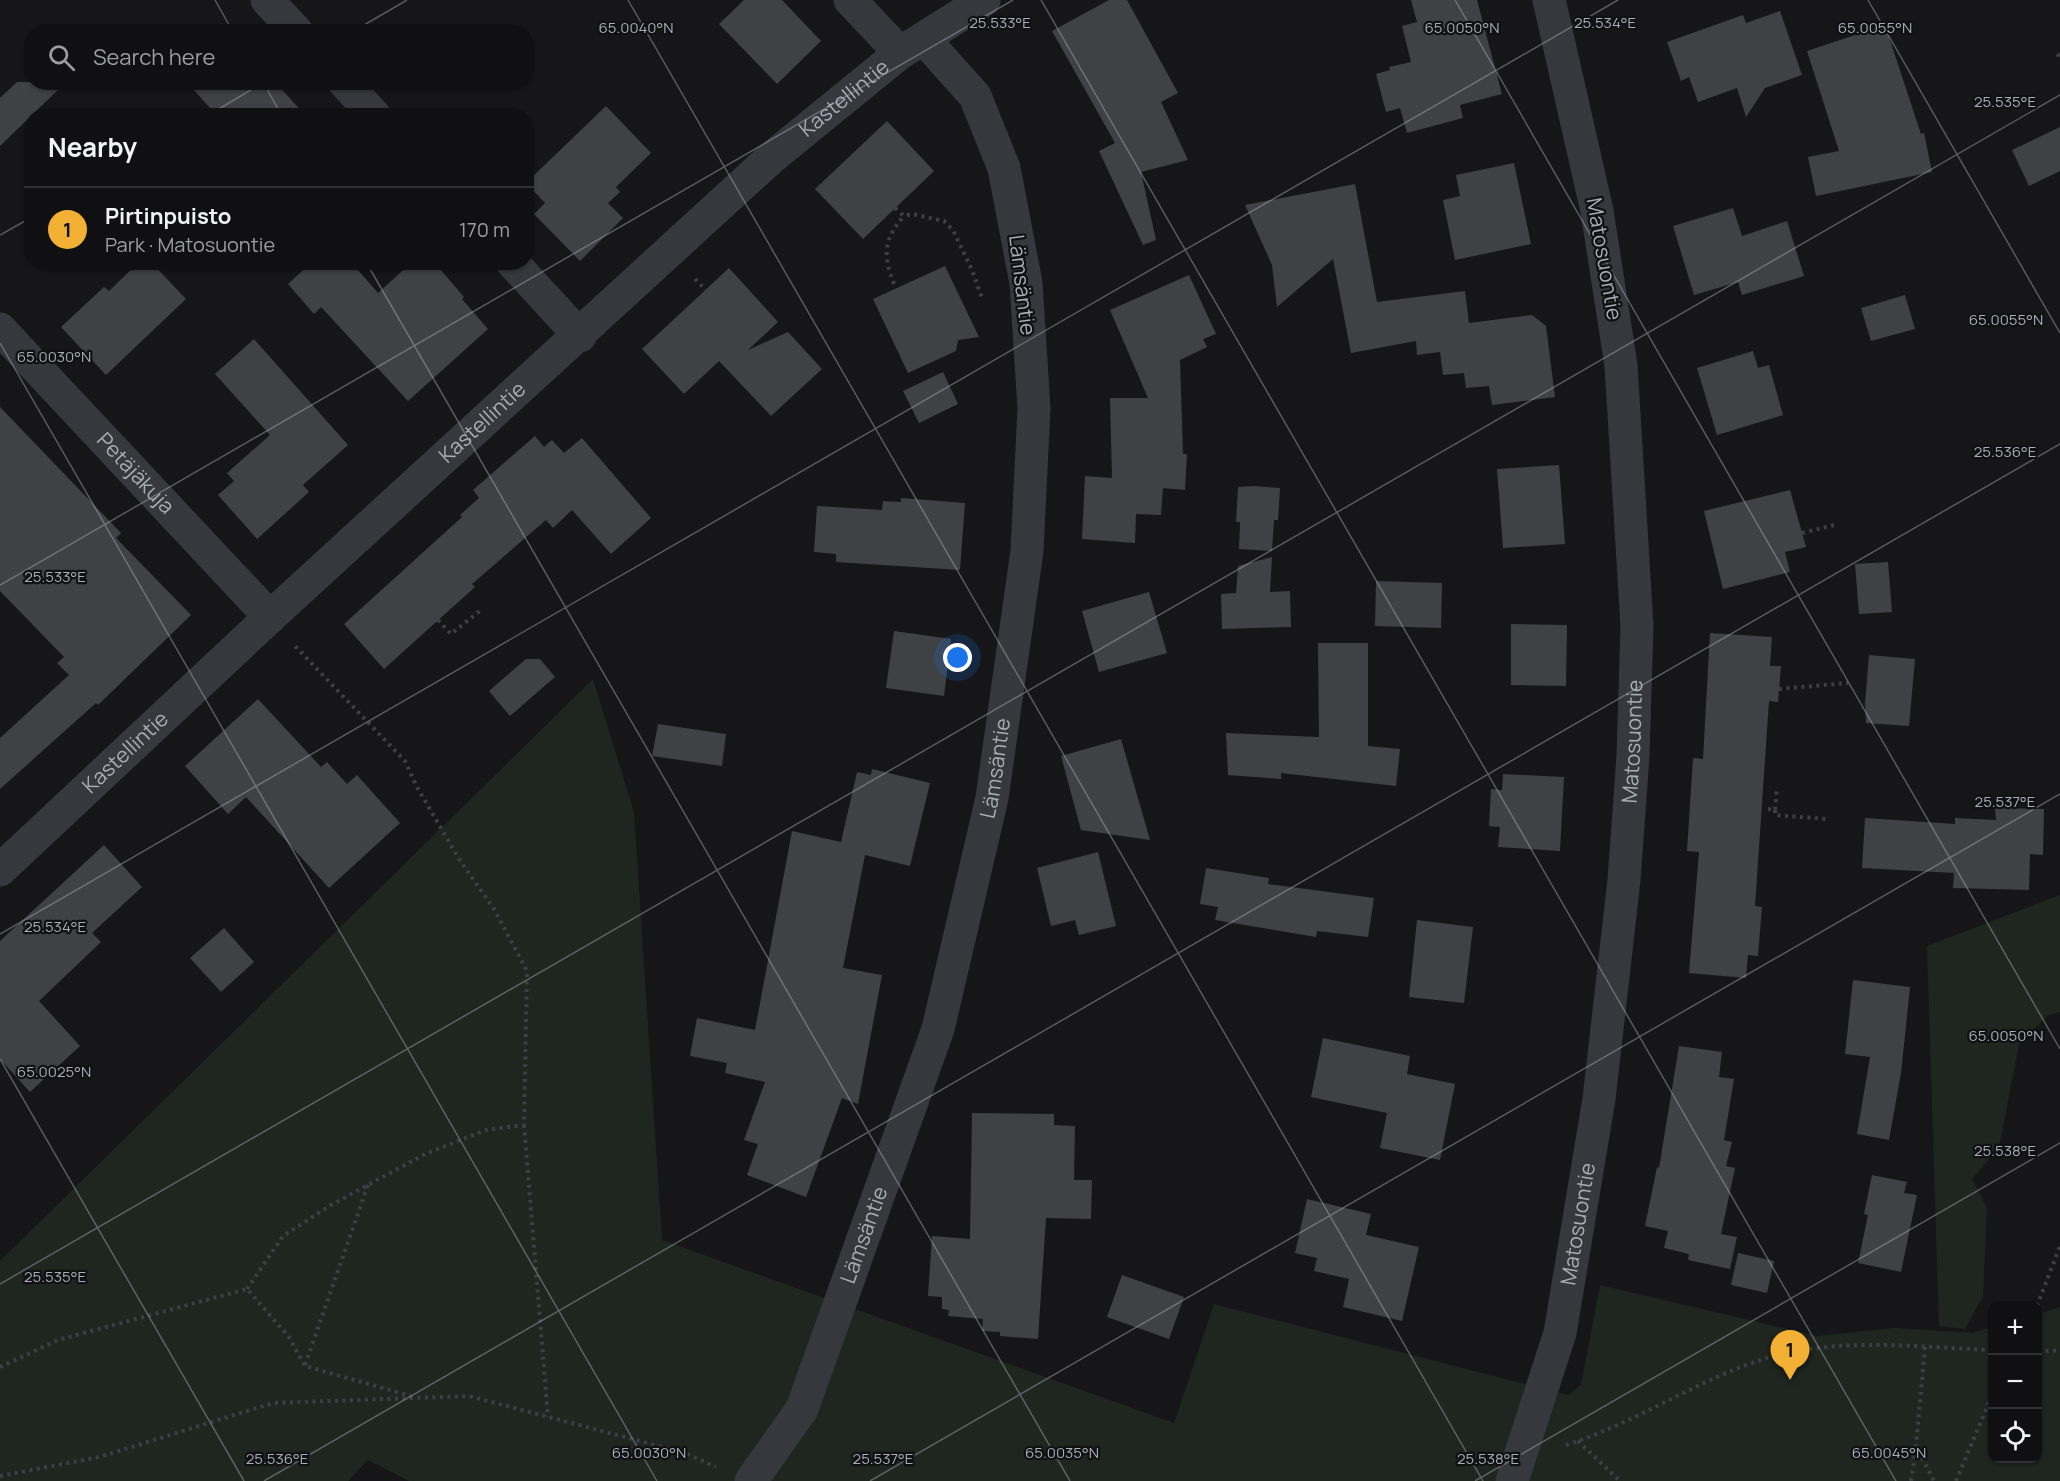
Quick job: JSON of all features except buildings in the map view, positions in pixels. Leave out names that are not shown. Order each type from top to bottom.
[{"type":"street","points":[[267,0],[290,24]]},
{"type":"street","name":"Lämsäntie","points":[[739,1476],[802,1409],[938,1029],[992,798],[1027,551],[1034,408],[1026,283],[1004,168],[975,96],[850,0]]},
{"type":"street","name":"Kastellintie","points":[[0,870],[270,617],[580,336],[770,159],[912,46],[984,0]]},
{"type":"street","name":"Matosuontie","points":[[1516,1470],[1560,1333],[1599,1099],[1624,880],[1633,756],[1637,626],[1622,365],[1597,211],[1549,0]]},
{"type":"street","points":[[351,90],[368,108]]},
{"type":"street","points":[[519,270],[580,336]]},
{"type":"street","name":"Petäjäkuja","points":[[0,329],[270,617]]},
{"type":"path","points":[[2060,54],[2058,56],[2060,60]]},
{"type":"path","points":[[896,208],[903,216]]},
{"type":"path","points":[[894,284],[887,265],[886,252],[894,228],[903,216],[912,214],[944,221],[952,230],[972,270],[982,298]]},
{"type":"path","points":[[1802,533],[1838,524]]},
{"type":"path","points":[[438,620],[452,634],[481,610]]},
{"type":"path","points":[[292,643],[405,761],[459,859],[494,909],[527,971],[524,1125],[548,1417]]},
{"type":"path","points":[[1779,689],[1848,683]]},
{"type":"path","points":[[1777,787],[1775,815],[1826,819]]},
{"type":"path","points":[[1768,809],[1775,810]]},
{"type":"path","points":[[0,1367],[58,1340],[247,1289],[283,1236],[331,1205],[425,1154],[486,1130],[524,1125]]},
{"type":"path","points":[[305,1366],[368,1185]]},
{"type":"path","points":[[2039,1301],[2060,1246]]},
{"type":"path","points":[[247,1289],[289,1337],[305,1366],[417,1398]]},
{"type":"path","points":[[1516,1470],[1749,1364],[1792,1352],[1873,1345],[1988,1350]]},
{"type":"path","points":[[1911,1481],[1925,1347]]},
{"type":"path","points":[[2042,1352],[2060,1350]]},
{"type":"path","points":[[0,1476],[99,1457],[273,1403],[469,1396],[685,1453],[739,1476]]},
{"type":"path","points":[[1956,1481],[1988,1405]]},
{"type":"path","points":[[1578,1441],[1620,1481]]},
{"type":"path","points":[[1916,1446],[1934,1481]]},
{"type":"shaded area","points":[[593,679],[634,812],[662,1240],[1174,1423],[1214,1304],[1568,1395],[1581,1385],[1600,1285],[1817,1336],[1895,1328],[1972,1333],[1988,1328],[1988,1463],[2042,1463],[2042,1313],[2060,1307],[2060,1481],[409,1481],[368,1460],[348,1481],[0,1481],[0,1261]]},
{"type":"shaded area","points":[[2060,895],[2060,1012],[2047,1016],[2019,1045],[1999,1147],[1972,1179],[1987,1208],[1983,1296],[1965,1329],[1939,1326],[1927,946]]},
{"type":"place","name":"Pirtinpuisto","points":[[1790,1380]]}]
